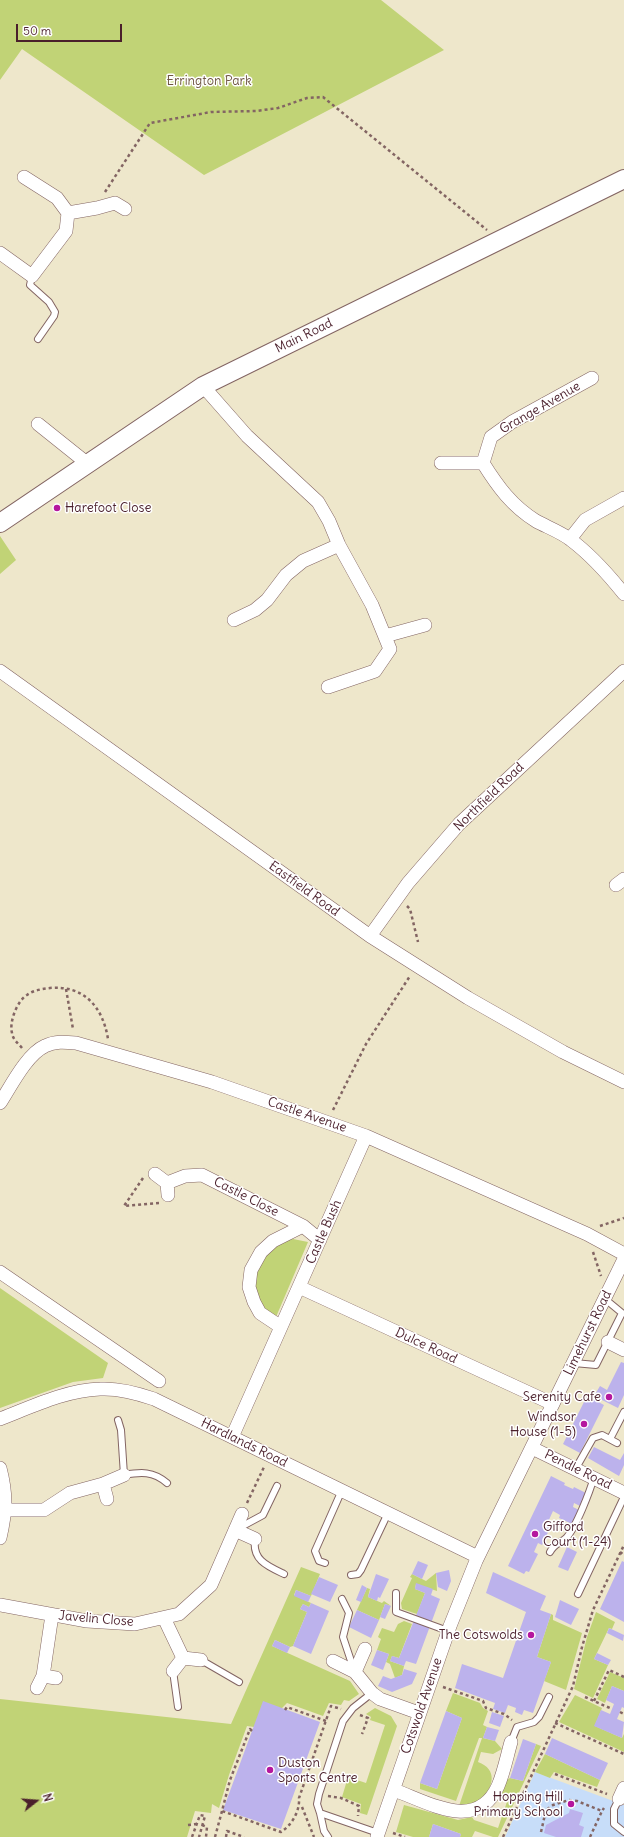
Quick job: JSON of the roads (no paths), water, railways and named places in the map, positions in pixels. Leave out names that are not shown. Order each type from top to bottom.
[{"type":"street","points":[[0,253],[32,276],[66,231],[68,213],[57,198],[24,177]]},
{"type":"street","name":"Main Road","points":[[0,522],[203,386],[624,179]]},
{"type":"street","points":[[68,213],[115,203],[124,209]]},
{"type":"street","name":"Grange Avenue","points":[[483,463],[491,437],[512,422],[592,378]]},
{"type":"street","points":[[203,386],[247,436],[318,502],[329,521],[339,546],[372,605],[385,636],[390,649],[375,671],[328,687]]},
{"type":"street","points":[[38,424],[88,464]]},
{"type":"street","points":[[441,464],[483,463],[498,487],[517,508],[570,539],[607,572],[624,594]]},
{"type":"street","points":[[570,539],[585,520],[624,498]]},
{"type":"street","points":[[234,620],[255,610],[267,600],[286,575],[303,562],[339,546]]},
{"type":"street","points":[[385,636],[425,625]]},
{"type":"street","name":"Eastfield Road","points":[[0,671],[370,936],[468,998],[563,1052],[624,1082]]},
{"type":"street","name":"Northfield Road","points":[[370,936],[397,899],[458,824],[624,671]]},
{"type":"street","name":"Castle Avenue","points":[[0,1103],[31,1057],[44,1046],[58,1042],[76,1043],[212,1082],[366,1136],[587,1234],[624,1254]]},
{"type":"street","name":"Castle Bush","points":[[232,1437],[366,1136]]},
{"type":"street","name":"Castle Close","points":[[155,1174],[168,1189],[185,1176],[202,1175],[303,1226],[320,1240]]},
{"type":"street","name":"Castle Bush","points":[[281,1327],[260,1313],[254,1302],[249,1287],[251,1270],[261,1252],[273,1241],[303,1226]]},
{"type":"street","name":"Limehurst Road","points":[[478,1557],[624,1259]]},
{"type":"street","points":[[0,1272],[159,1381]]},
{"type":"street","name":"Dulce Road","points":[[299,1287],[553,1404]]},
{"type":"street","points":[[608,1342],[624,1350]]},
{"type":"street","name":"Hardlands Road","points":[[0,1419],[73,1393],[100,1388],[134,1392],[154,1399],[478,1557]]},
{"type":"street","name":"Pendle Road","points":[[532,1448],[576,1468],[624,1493]]},
{"type":"street","points":[[0,1468],[5,1485],[6,1510],[0,1538]]},
{"type":"street","points":[[6,1510],[44,1510],[70,1493],[103,1484],[124,1475]]},
{"type":"street","points":[[103,1484],[107,1499]]},
{"type":"street","name":"Javelin Close","points":[[0,1605],[87,1621],[135,1624],[179,1614],[211,1585],[242,1514]]},
{"type":"street","points":[[235,1530],[255,1539]]},
{"type":"street","name":"Cotswold Avenue","points":[[377,1835],[394,1790],[448,1631],[478,1557]]},
{"type":"street","name":"Javelin Close","points":[[37,1688],[50,1677],[52,1615]]},
{"type":"street","points":[[164,1618],[183,1658]]},
{"type":"street","points":[[355,1672],[365,1649]]},
{"type":"street","points":[[183,1658],[201,1660]]},
{"type":"street","points":[[173,1671],[183,1658]]},
{"type":"street","points":[[333,1661],[355,1672],[372,1693],[392,1704],[419,1713]]},
{"type":"street","points":[[394,1790],[456,1812],[468,1812],[479,1808],[489,1800],[498,1786],[511,1742]]},
{"type":"lane","points":[[32,276],[30,285],[49,302],[55,312],[54,316],[38,339]]},
{"type":"lane","points":[[574,1363],[596,1365],[608,1342],[622,1313],[606,1298]]},
{"type":"lane","points":[[610,1439],[624,1412]]},
{"type":"lane","points":[[118,1420],[121,1430],[124,1475],[149,1473],[160,1477],[167,1483]]},
{"type":"lane","points":[[576,1468],[593,1438],[602,1435],[617,1443]]},
{"type":"lane","points":[[550,1552],[553,1546],[566,1538],[572,1528],[591,1490],[594,1477]]},
{"type":"lane","points":[[235,1530],[263,1515],[277,1486]]},
{"type":"lane","points":[[324,1563],[319,1561],[315,1551],[342,1490]]},
{"type":"lane","points":[[578,1594],[624,1497]]},
{"type":"lane","points":[[351,1575],[358,1574],[361,1570],[388,1513]]},
{"type":"lane","points":[[255,1539],[254,1546],[258,1558],[266,1565],[284,1574]]},
{"type":"lane","points":[[396,1593],[396,1612],[448,1631]]},
{"type":"lane","points":[[342,1599],[350,1613],[343,1636],[355,1672]]},
{"type":"lane","points":[[201,1660],[239,1682]]},
{"type":"lane","points":[[173,1671],[178,1707]]},
{"type":"lane","points":[[328,1837],[324,1831],[317,1804],[319,1794],[343,1720],[354,1708],[372,1693]]},
{"type":"lane","points":[[511,1742],[517,1727],[534,1722],[539,1717],[549,1697]]},
{"type":"lane","points":[[618,1794],[614,1809],[614,1824],[624,1832]]},
{"type":"lane","points":[[320,1813],[377,1835]]},
{"type":"place","name":"Harefoot Close","points":[[57,508]]},
{"type":"place","name":"Serenity Cafe","points":[[609,1397]]},
{"type":"place","name":"Windsor House (1-5)","points":[[584,1424]]},
{"type":"place","name":"Gifford Court (1-24)","points":[[535,1534]]},
{"type":"place","name":"The Cotswolds","points":[[531,1635]]},
{"type":"place","name":"Duston Sports Centre","points":[[270,1770]]},
{"type":"place","name":"Hopping Hill Primary School","points":[[571,1804]]},
{"type":"park label","name":"Errington Park","points":[[209,81]]}]
